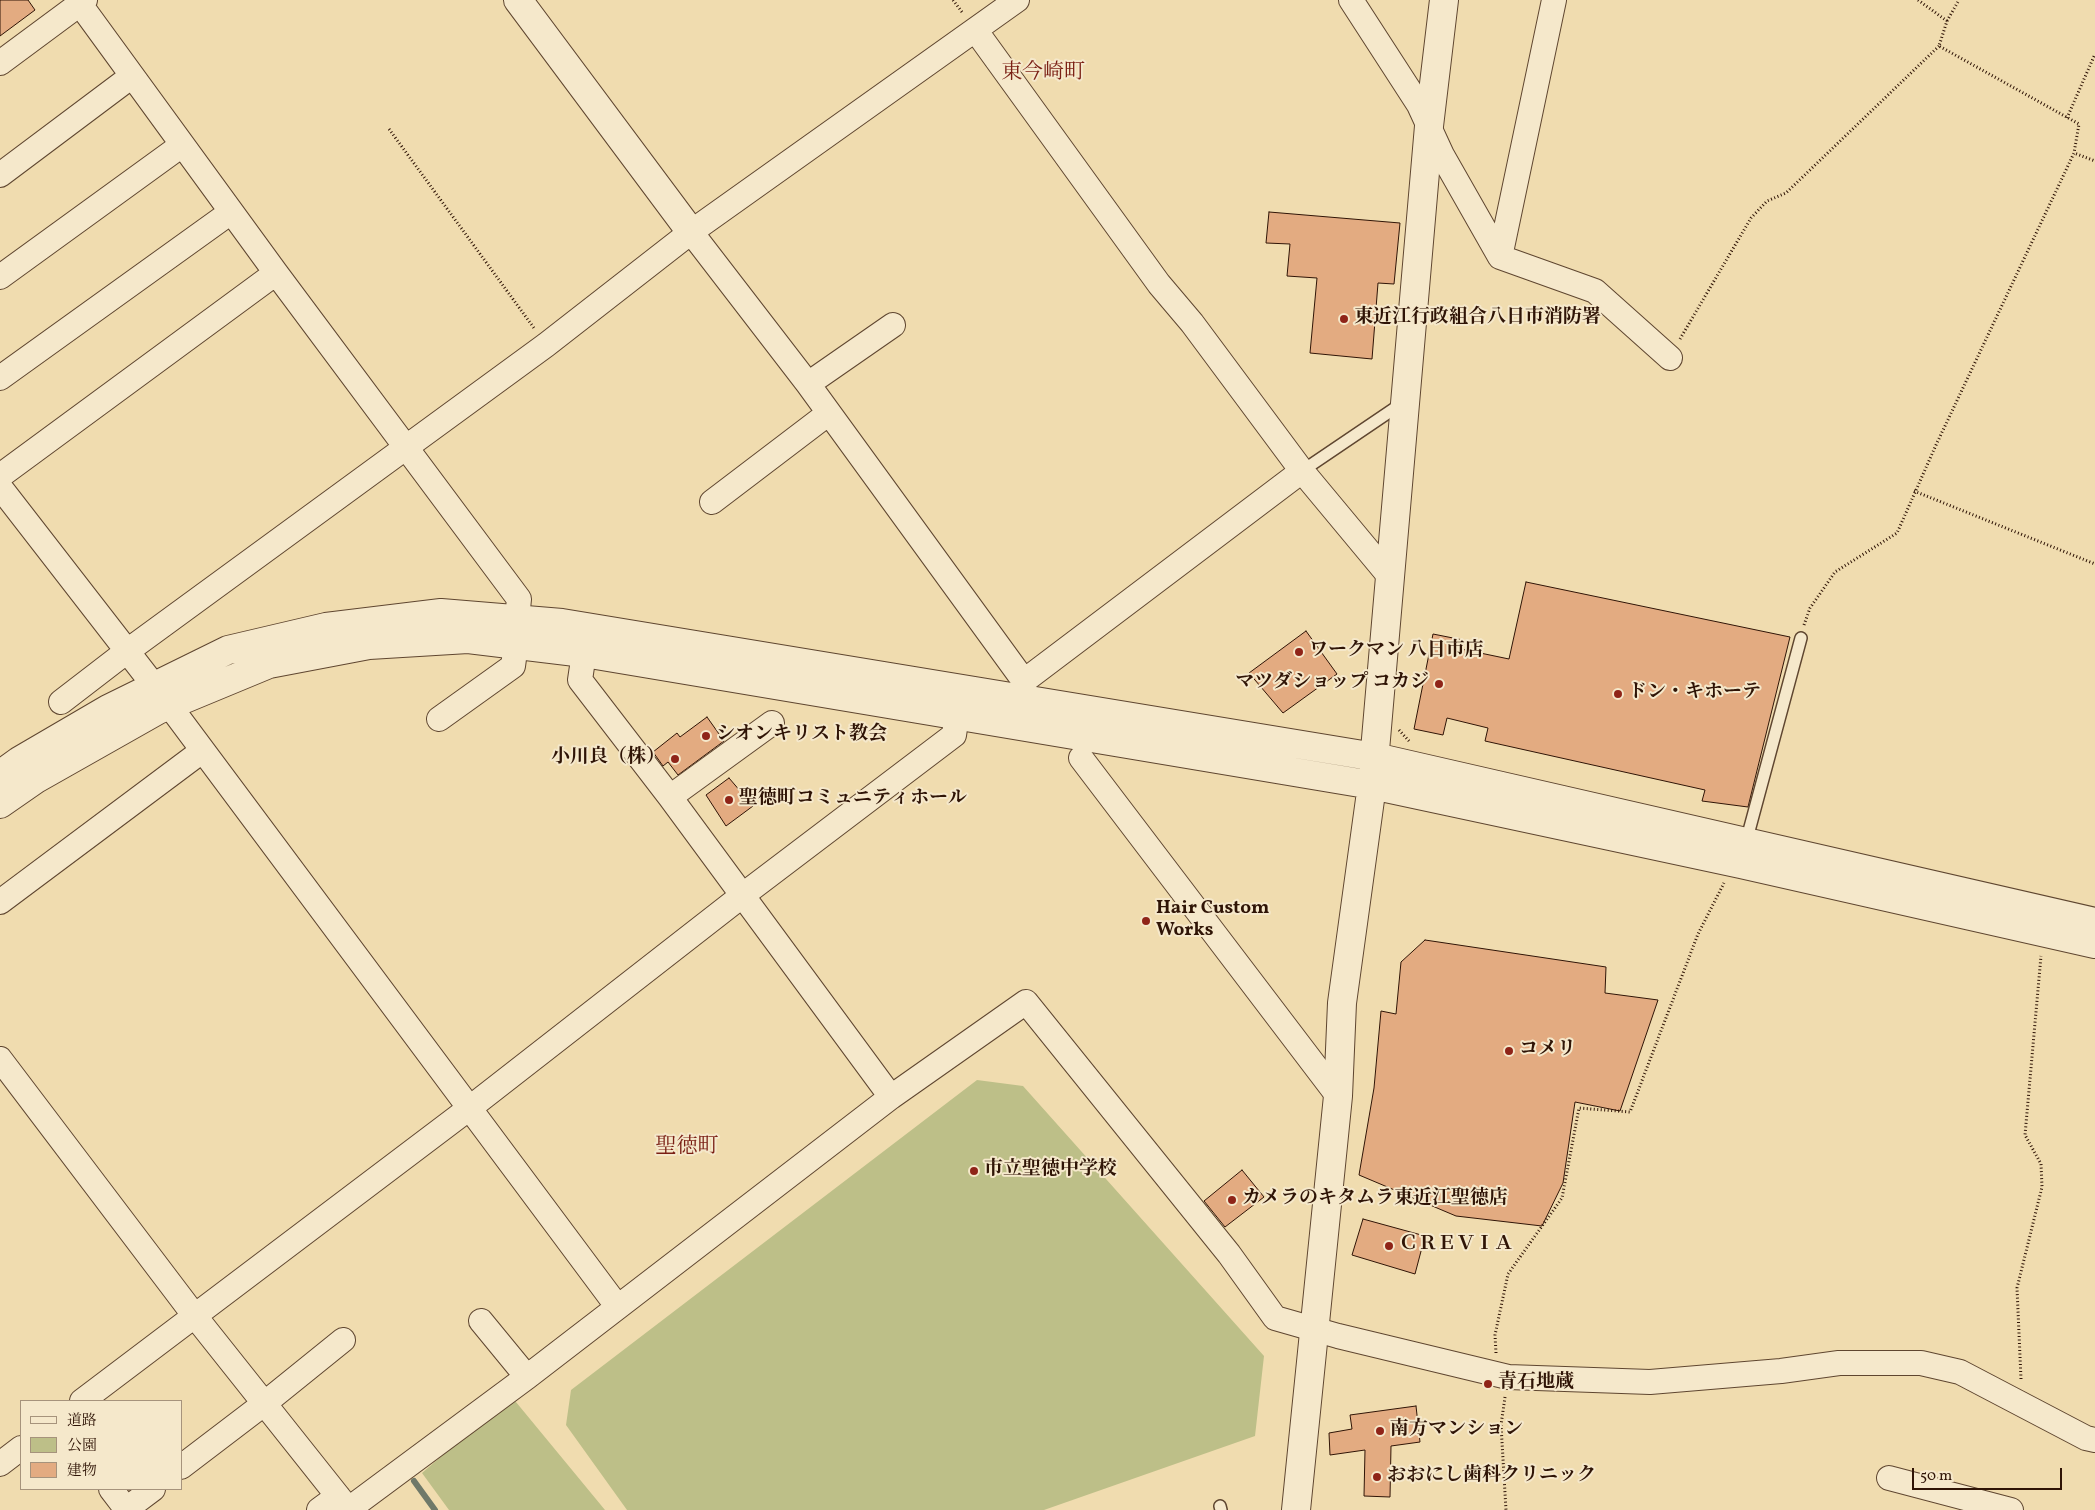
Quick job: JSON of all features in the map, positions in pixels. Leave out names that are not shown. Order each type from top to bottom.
[{"type":"street","points":[[518,0],[691,232],[808,384],[1023,690],[1018,726]]},
{"type":"street","points":[[61,702],[126,652],[546,345],[691,232],[1017,0]]},
{"type":"street","points":[[1351,0],[1419,105],[1442,155],[1500,257],[1595,291],[1670,358]]},
{"type":"street","points":[[1296,1510],[1338,1096],[1342,1003],[1375,757],[1429,126],[1444,0]]},
{"type":"street","points":[[1500,257],[1554,0]]},
{"type":"street","points":[[0,63],[81,1],[132,76],[231,212],[519,599],[513,666],[438,719]]},
{"type":"street","points":[[976,31],[1159,284],[1192,323],[1302,471],[1391,578]]},
{"type":"street","points":[[0,175],[132,76]]},
{"type":"street","points":[[0,277],[182,145]]},
{"type":"street","points":[[0,378],[231,212]]},
{"type":"street","points":[[0,476],[276,273]]},
{"type":"street","points":[[808,384],[893,326]]},
{"type":"street","points":[[712,502],[829,413]]},
{"type":"street","points":[[1023,690],[1302,471]]},
{"type":"street","points":[[0,487],[161,696],[471,1107],[617,1306]]},
{"type":"street","points":[[0,775],[19,761],[108,709],[161,696],[269,664],[369,644],[468,639],[562,623],[1023,690],[1375,757],[2095,944]]},
{"type":"street","points":[[517,632],[584,653],[1372,785],[1743,853],[2095,922]]},
{"type":"street","points":[[584,653],[580,680],[670,797],[891,1097]]},
{"type":"street","points":[[0,804],[44,774],[114,733],[161,696]]},
{"type":"street","points":[[86,1400],[110,1393],[194,1315],[471,1107],[743,895],[954,735],[957,715]]},
{"type":"street","points":[[670,797],[772,723]]},
{"type":"street","points":[[0,902],[202,751]]},
{"type":"street","points":[[1081,758],[1338,1096]]},
{"type":"street","points":[[320,1510],[345,1505],[527,1377],[891,1097],[1026,1002],[1230,1254],[1275,1318],[1314,1330],[1502,1376],[1650,1382],[1781,1371],[1839,1363],[1921,1363],[1960,1372],[2086,1438],[2095,1440]]},
{"type":"street","points":[[0,1060],[194,1315],[345,1505]]},
{"type":"street","points":[[481,1321],[527,1377]]},
{"type":"street","points":[[182,1466],[265,1404],[343,1340]]},
{"type":"street","points":[[0,1464],[20,1449]]},
{"type":"street","points":[[1889,1478],[2011,1510]]},
{"type":"street","points":[[113,1490],[126,1510],[152,1490]]},
{"type":"lane","points":[[1302,471],[1407,400]]},
{"type":"lane","points":[[1743,853],[1800,638]]},
{"type":"path","points":[[1918,0],[1947,21]]},
{"type":"path","points":[[1670,358],[1751,218],[1767,200],[1786,193],[1939,46],[1947,21],[1959,0]]},
{"type":"path","points":[[1800,638],[1810,608],[1834,572],[1897,533],[1914,491],[2074,153],[2079,124],[1939,46]]},
{"type":"path","points":[[2067,118],[2095,54]]},
{"type":"path","points":[[389,129],[546,345]]},
{"type":"path","points":[[2074,153],[2095,161]]},
{"type":"path","points":[[1914,491],[2095,564]]},
{"type":"path","points":[[1396,727],[1412,744]]},
{"type":"path","points":[[1506,1510],[1501,1425],[1502,1376],[1495,1335],[1508,1274],[1562,1198],[1580,1108],[1630,1112],[1698,934],[1720,888],[1743,853]]},
{"type":"path","points":[[2022,1405],[2017,1288],[2042,1188],[2041,1164],[2025,1135],[2042,946]]},
{"type":"green space","name":"市立聖徳中学校","points":[[977,1080],[1023,1086],[1264,1356],[1255,1436],[1044,1510],[627,1510],[566,1425],[571,1390]]},
{"type":"green space","points":[[511,1396],[605,1510],[449,1510],[422,1473]]},
{"type":"building","points":[[0,0],[28,0],[35,10],[0,36]]},
{"type":"building","name":"東近江行政組合八日市消防署","points":[[1269,212],[1400,223],[1394,284],[1378,283],[1372,359],[1310,353],[1317,278],[1287,276],[1290,244],[1266,243]]},
{"type":"building","name":"ドン・キホーテ","points":[[1526,582],[1790,637],[1748,807],[1702,801],[1705,790],[1485,741],[1488,728],[1447,718],[1443,735],[1414,729],[1433,634],[1463,640],[1461,649],[1509,659]]},
{"type":"building","name":"ワークマン 八日市店","points":[[1306,631],[1337,674],[1283,713],[1249,673]]},
{"type":"building","points":[[707,717],[724,741],[678,775],[668,762],[663,766],[653,752],[677,733],[680,737]]},
{"type":"building","name":"聖徳町コミュニティホール","points":[[729,778],[753,806],[726,826],[706,795]]},
{"type":"building","name":"コメリ","points":[[1425,940],[1606,967],[1605,993],[1658,1000],[1620,1111],[1575,1102],[1563,1183],[1542,1226],[1456,1216],[1359,1175],[1374,1088],[1381,1011],[1396,1014],[1401,962]]},
{"type":"building","name":"カメラのキタムラ東近江聖徳店","points":[[1242,1170],[1264,1197],[1225,1227],[1204,1201]]},
{"type":"building","name":"ＣＲＥＶＩＡ","points":[[1363,1219],[1425,1236],[1415,1274],[1352,1255]]},
{"type":"building","name":"南方マンション","points":[[1416,1406],[1420,1442],[1391,1446],[1390,1497],[1364,1496],[1365,1450],[1330,1455],[1329,1433],[1352,1429],[1350,1415]]},
{"type":"waterway","points":[[414,1481],[435,1510]]},
{"type":"place","name":"東近江行政組合八日市消防署","points":[[1344,319]]},
{"type":"place","name":"ワークマン 八日市店","points":[[1299,652]]},
{"type":"place","name":"マツダショップ コカジ","points":[[1439,684]]},
{"type":"place","name":"ドン・キホーテ","points":[[1618,694]]},
{"type":"place","name":"シオンキリスト教会","points":[[706,736]]},
{"type":"place","name":"小川良（株）","points":[[675,759]]},
{"type":"place","name":"聖徳町コミュニティホール","points":[[729,800]]},
{"type":"place","name":"Hair Custom Works","points":[[1146,921]]},
{"type":"place","name":"コメリ","points":[[1509,1051]]},
{"type":"place","name":"市立聖徳中学校","points":[[974,1171]]},
{"type":"place","name":"カメラのキタムラ東近江聖徳店","points":[[1232,1200]]},
{"type":"place","name":"ＣＲＥＶＩＡ","points":[[1389,1246]]},
{"type":"place","name":"青石地蔵","points":[[1488,1384]]},
{"type":"place","name":"南方マンション","points":[[1380,1431]]},
{"type":"place","name":"おおにし歯科クリニック","points":[[1377,1477]]},
{"type":"district","name":"東今崎町","points":[[1043,74]]},
{"type":"district","name":"聖徳町","points":[[687,1148]]}]
